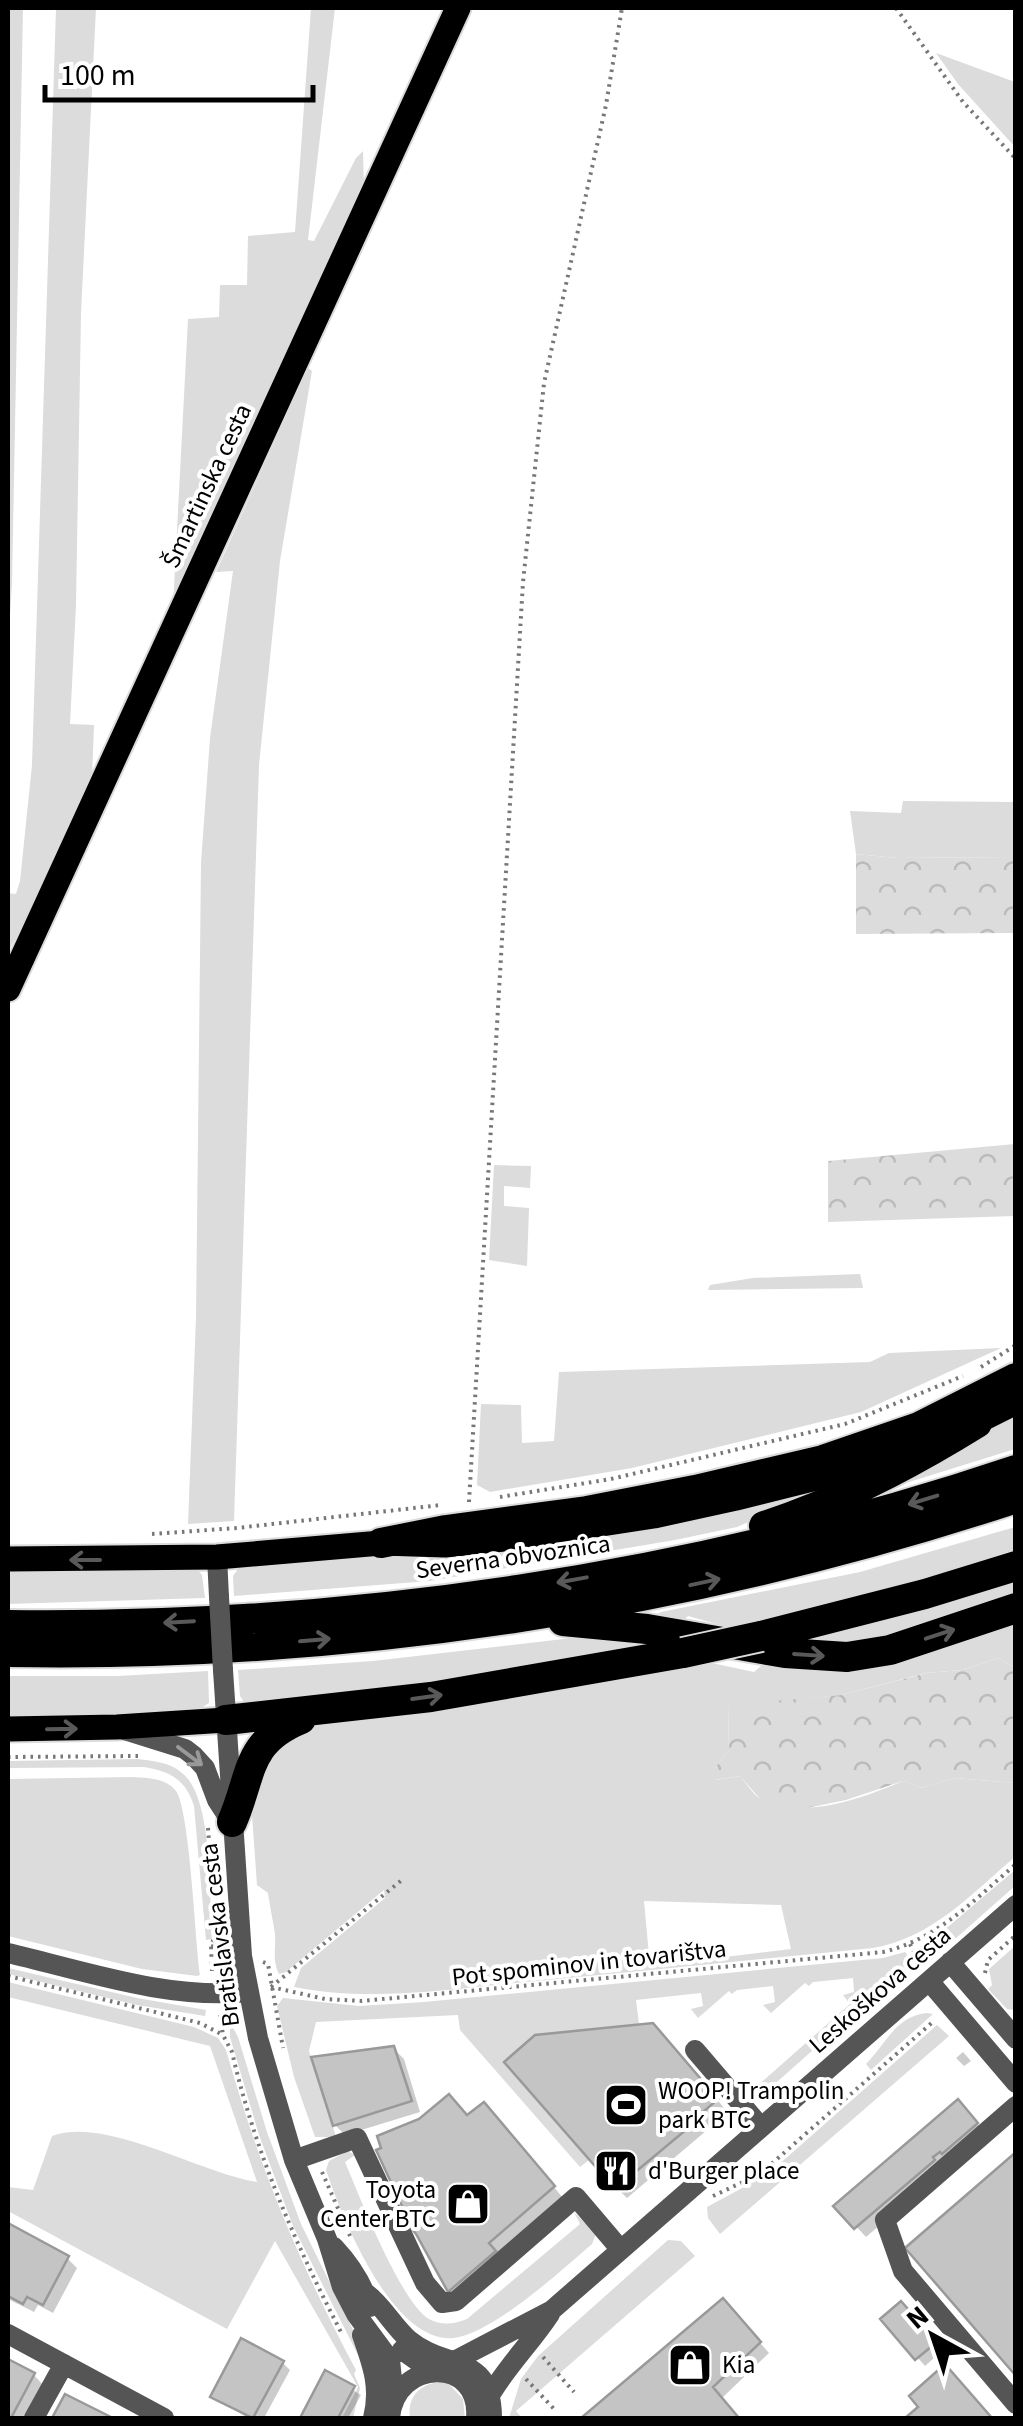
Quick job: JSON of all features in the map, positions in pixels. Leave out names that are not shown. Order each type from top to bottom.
[{"type":"highway","points":[[381,1543],[586,1511],[823,1460],[919,1427],[1016,1378]]},
{"type":"highway","points":[[626,1571],[772,1524],[850,1492],[922,1457],[977,1423]]},
{"type":"highway","name":"Severna obvoznica","points":[[8,1625],[156,1623],[347,1610],[505,1591],[626,1571],[842,1522],[1016,1470]]},
{"type":"highway","points":[[8,1652],[249,1646],[505,1618],[788,1564],[1016,1498]]},
{"type":"highway","points":[[226,1720],[317,1712],[523,1683],[683,1653],[924,1594],[1016,1566]]},
{"type":"highway","points":[[505,1618],[595,1622],[785,1654],[847,1656],[890,1650],[1016,1608]]},
{"type":"highway","points":[[220,1821],[244,1794],[247,1770],[261,1744],[284,1726],[317,1712]]},
{"type":"main road","name":"Šmartinska cesta","points":[[8,989],[458,8]]},
{"type":"main road","points":[[8,1560],[217,1557],[381,1543],[445,1545],[654,1516],[844,1472],[977,1423],[1016,1402]]},
{"type":"main road","points":[[8,1730],[226,1720]]},
{"type":"street","name":"Bratislavska cesta","points":[[217,1557],[226,1720],[220,1821],[248,1992],[268,2077],[294,2160],[328,2239],[342,2287],[356,2314],[390,2360],[392,2408]]},
{"type":"street","points":[[117,1727],[184,1749],[194,1756],[205,1768],[220,1821]]},
{"type":"street","name":"Leskoškova cesta","points":[[392,2408],[411,2380],[451,2368],[513,2340],[761,2128],[924,1972],[950,1962],[1016,1905]]},
{"type":"street","points":[[8,1953],[170,1989],[217,1994],[248,1992]]},
{"type":"street","points":[[950,1962],[1014,2031]]},
{"type":"street","points":[[924,1972],[1016,2083]]},
{"type":"street","points":[[695,2050],[761,2128]]},
{"type":"street","points":[[1016,2106],[885,2220],[903,2271],[1016,2404]]},
{"type":"street","points":[[294,2160],[357,2138],[425,2283],[442,2302],[456,2301],[576,2197],[621,2250]]},
{"type":"street","points":[[328,2239],[349,2263],[366,2294],[368,2306],[392,2340],[482,2380],[492,2418]]},
{"type":"street","points":[[356,2314],[375,2370],[377,2397],[373,2418]]},
{"type":"street","name":"Leskoškova cesta","points":[[489,2396],[506,2368],[536,2335],[543,2315]]},
{"type":"street","points":[[8,2334],[164,2418]]},
{"type":"street","points":[[34,2418],[64,2364]]},
{"type":"street","points":[[451,2368],[472,2392],[476,2418]]},
{"type":"path","points":[[469,1502],[523,582],[544,383],[606,105],[622,8]]},
{"type":"path","points":[[896,8],[963,102],[1016,158]]},
{"type":"path","points":[[487,1499],[611,1479],[844,1424],[973,1372],[1016,1346]]},
{"type":"path","points":[[149,1535],[450,1504]]},
{"type":"path","points":[[8,1758],[143,1756]]},
{"type":"path","name":"Bratislavska cesta","points":[[212,1971],[220,1821]]},
{"type":"path","name":"Leskoškova cesta","points":[[924,1972],[910,1944],[951,1921],[1016,1864]]},
{"type":"path","points":[[288,1976],[403,1879]]},
{"type":"path","name":"Leskoškova cesta","points":[[984,1979],[988,1960],[1016,1935]]},
{"type":"path","name":"Pot spominov in tovarištva","points":[[271,1987],[325,1999],[362,2002],[882,1952],[910,1944]]},
{"type":"path","name":"Bratislavska cesta","points":[[268,1964],[284,2055]]},
{"type":"path","name":"Bratislavska cesta","points":[[8,1976],[200,2022],[223,2035]]},
{"type":"path","points":[[702,2204],[760,2174],[939,2016]]},
{"type":"path","name":"Bratislavska cesta","points":[[220,2017],[255,2136],[290,2229],[344,2338]]},
{"type":"path","points":[[315,2154],[356,2248]]},
{"type":"path","points":[[537,2350],[574,2392]]},
{"type":"path","points":[[520,2372],[554,2409]]},
{"type":"green space","points":[[10,8],[23,8],[8,648]]},
{"type":"green space","points":[[56,8],[96,8],[81,313],[70,724],[94,725],[92,779],[8,952],[8,893],[16,894],[20,881],[32,765]]},
{"type":"green space","points":[[311,8],[335,8],[308,240],[314,241],[363,151],[364,187],[173,607],[188,319],[219,317],[220,285],[247,285],[248,236],[295,232]]},
{"type":"green space","points":[[936,53],[1015,82],[1015,147],[958,84]]},
{"type":"green space","points":[[308,368],[312,371],[280,561],[259,765],[234,1521],[188,1524],[196,1317],[201,863],[210,738],[233,571],[216,572]]},
{"type":"green space","points":[[903,801],[1015,802],[1015,857],[897,858],[856,854],[850,811],[901,813]]},
{"type":"green space","points":[[856,854],[897,858],[1015,857],[1015,933],[856,934]]},
{"type":"green space","points":[[1015,1144],[1015,1216],[828,1222],[828,1161]]},
{"type":"green space","points":[[494,1165],[531,1166],[530,1188],[504,1186],[504,1206],[529,1208],[527,1266],[489,1260]]},
{"type":"green space","points":[[860,1274],[863,1288],[708,1290],[710,1285],[753,1278]]},
{"type":"green space","points":[[1001,1348],[861,1412],[632,1468],[490,1492],[477,1485],[481,1404],[521,1405],[522,1443],[554,1441],[559,1372],[870,1362],[889,1353]]},
{"type":"green space","points":[[1015,1416],[1015,1449],[877,1492]]},
{"type":"green space","points":[[834,1484],[737,1527],[675,1540],[430,1581],[234,1596],[233,1576],[240,1566],[270,1561],[420,1555]]},
{"type":"green space","points":[[1015,1527],[1015,1554],[735,1629],[688,1616],[679,1624],[656,1615],[860,1572]]},
{"type":"green space","points":[[197,1569],[202,1575],[205,1598],[8,1604],[8,1573]]},
{"type":"green space","points":[[1015,1579],[1015,1595],[896,1634],[844,1644],[787,1643]]},
{"type":"green space","points":[[1015,1621],[1015,1668],[999,1658],[961,1670],[926,1673],[841,1695],[728,1706],[729,1750],[715,1768],[716,1780],[740,1776],[762,1800],[796,1808],[852,1800],[903,1781],[922,1788],[954,1778],[1015,1783],[1015,1857],[932,1925],[873,1948],[415,1993],[354,1994],[294,1987],[301,1968],[385,1898],[384,1890],[279,1974],[268,1893],[257,1885],[251,1801],[269,1750],[314,1724],[702,1661],[754,1672],[767,1661]],"holes":[[[644,1901],[781,1905],[791,1949],[650,1966]]]},
{"type":"green space","points":[[572,1638],[616,1638],[655,1645],[444,1682],[246,1705],[240,1696],[238,1670],[373,1661]]},
{"type":"green space","points":[[999,1658],[1015,1668],[1015,1783],[954,1778],[922,1788],[903,1781],[846,1800],[777,1810],[760,1799],[740,1776],[715,1780],[715,1768],[729,1750],[728,1705],[841,1695],[927,1673],[961,1670]]},
{"type":"green space","points":[[208,1671],[209,1703],[195,1712],[8,1719],[8,1676]]},
{"type":"green space","points":[[138,1759],[172,1766],[182,1773],[200,1804],[210,1875],[212,1939],[206,1940],[194,1806],[176,1778],[144,1767],[8,1768],[8,1761]]},
{"type":"green space","points":[[133,1777],[167,1783],[181,1803],[200,1975],[197,1976],[142,1969],[8,1936],[8,1779]]},
{"type":"green space","points":[[1015,1870],[1015,1886],[929,1962],[921,1954],[920,1946]]},
{"type":"green space","points":[[1015,1946],[1016,2010],[1007,2009],[988,1989],[992,1985],[989,1969]]},
{"type":"green space","points":[[905,1952],[910,1964],[760,2097],[747,2095],[850,2004],[843,1995],[854,1992],[853,1978],[813,1982],[809,1986],[805,1983],[771,2013],[763,2005],[775,2002],[773,1986],[732,1994],[729,1991],[698,2018],[691,2009],[703,2006],[701,1993],[636,2000],[639,2024],[535,2035],[504,2063],[589,2160],[580,2167],[460,2030],[458,2015],[316,2022],[309,2051],[336,2137],[315,2137],[294,2077],[277,2006],[283,1998],[359,2006],[424,2002],[883,1958]]},
{"type":"green space","points":[[8,1968],[206,2010],[205,2016],[137,2005],[8,1974]]},
{"type":"green space","points":[[8,1982],[194,2027],[218,2038],[226,2050],[282,2214],[356,2370],[360,2388],[353,2418],[342,2418],[358,2387],[275,2241],[227,2329],[8,2211],[8,2187],[33,2190],[52,2136],[74,2132],[125,2139],[257,2182],[210,2046],[8,1997]]},
{"type":"green space","points":[[933,2014],[871,2070],[866,2064],[892,2032],[906,2020]]},
{"type":"green space","points":[[230,2022],[301,2224],[360,2344],[361,2361],[293,2226],[259,2135],[230,2037]]},
{"type":"green space","points":[[937,2025],[949,2036],[720,2234],[708,2218],[707,2207],[768,2174]]},
{"type":"green space","points":[[348,2151],[355,2155],[345,2162],[394,2271],[418,2309],[434,2321],[448,2324],[467,2319],[580,2224],[574,2212],[596,2234],[592,2244],[563,2269],[488,2325],[454,2338],[431,2334],[410,2321],[390,2300],[344,2217],[326,2170],[329,2161]]},
{"type":"green space","points":[[668,2240],[681,2241],[695,2256],[516,2411],[522,2418],[509,2418],[521,2379],[538,2356]]},
{"type":"green space","points":[[442,2382],[463,2399],[465,2418],[410,2418],[417,2392]]},
{"type":"building","name":"WOOP! Trampolin park BTC","points":[[653,2023],[718,2099],[615,2189],[504,2062],[535,2035]]},
{"type":"building","points":[[394,2046],[412,2101],[333,2126],[311,2057]]},
{"type":"building","name":"Toyota Center BTC","points":[[449,2094],[467,2115],[484,2102],[555,2186],[489,2243],[496,2251],[448,2292],[405,2221],[408,2219],[376,2150],[381,2148],[377,2136],[419,2119]]},
{"type":"building","points":[[958,2099],[978,2123],[942,2154],[933,2157],[935,2160],[854,2229],[833,2206]]},
{"type":"building","points":[[1016,2152],[1016,2376],[905,2248]]},
{"type":"building","points":[[8,2223],[69,2256],[43,2305],[27,2297],[23,2304],[8,2296]]},
{"type":"building","name":"Kia","points":[[723,2298],[761,2342],[713,2387],[739,2418],[581,2418]]},
{"type":"building","points":[[901,2301],[937,2342],[915,2360],[880,2319]]},
{"type":"building","points":[[241,2338],[284,2361],[253,2418],[210,2397]]},
{"type":"building","points":[[8,2359],[35,2373],[11,2418],[8,2418]]},
{"type":"building","points":[[945,2364],[992,2418],[905,2418],[918,2407],[909,2396]]},
{"type":"building","points":[[325,2370],[355,2386],[338,2418],[300,2418]]},
{"type":"building","points":[[65,2394],[113,2418],[52,2418]]},
{"type":"place","name":"WOOP! Trampolin park BTC","points":[[626,2105]]},
{"type":"place","name":"d'Burger place","points":[[616,2171]]},
{"type":"place","name":"Toyota Center BTC","points":[[468,2204]]},
{"type":"place","name":"Kia","points":[[690,2365]]}]
